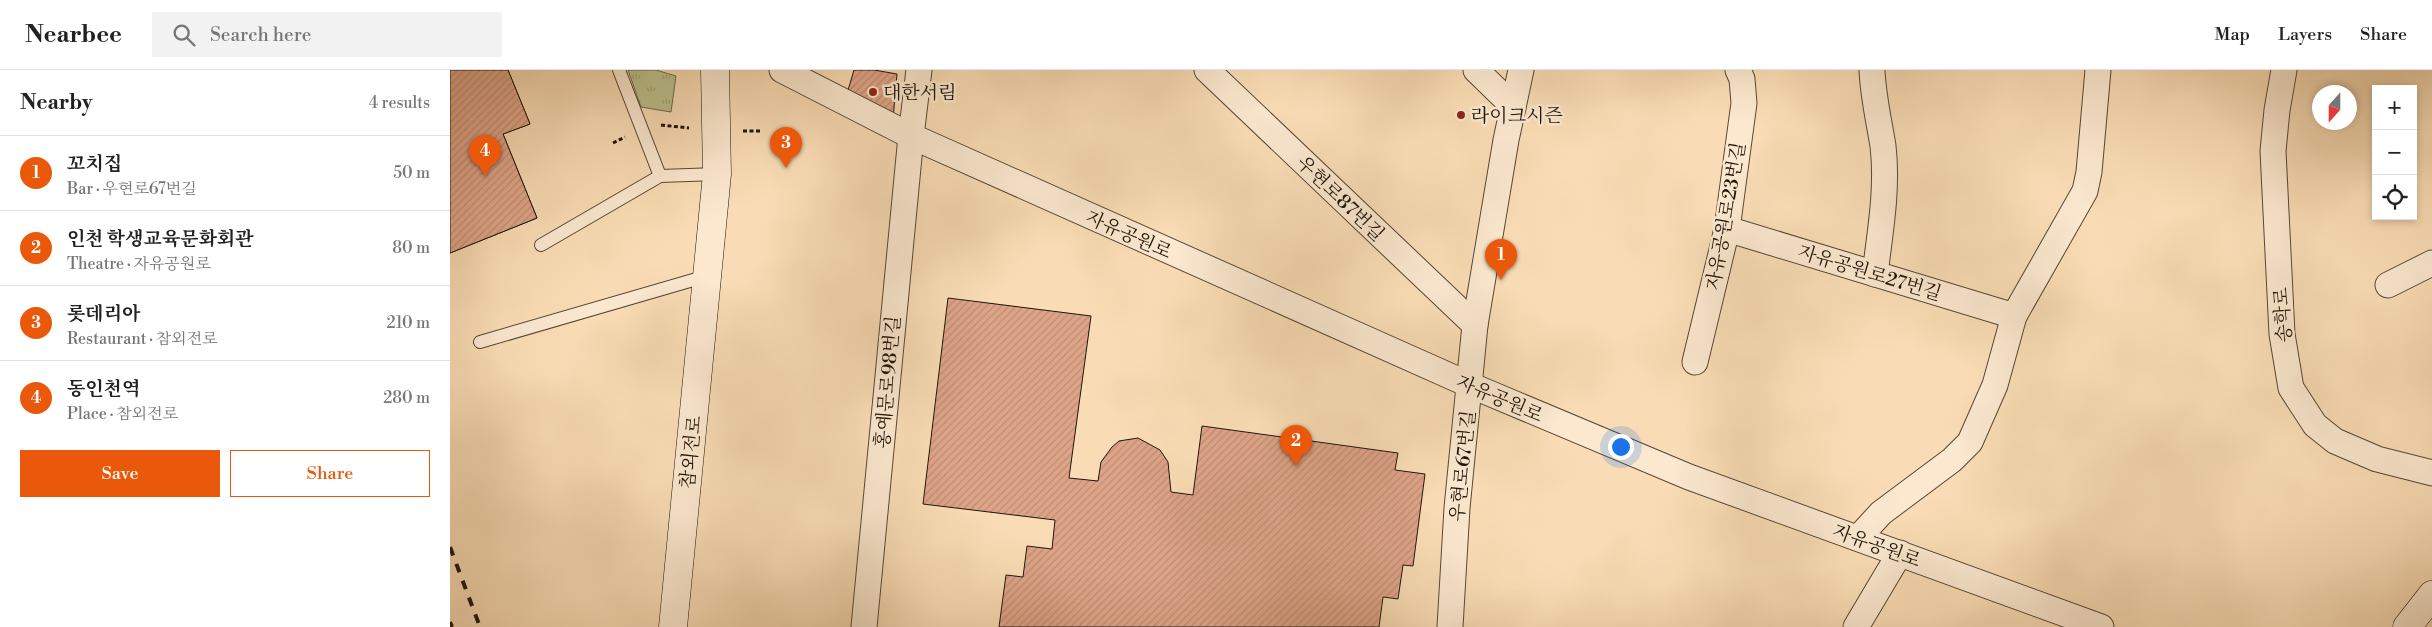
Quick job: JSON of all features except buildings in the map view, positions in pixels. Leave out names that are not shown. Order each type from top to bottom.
[{"type":"main road","name":"참외전로","points":[[673,627],[717,174],[715,70]]},
{"type":"main road","points":[[2407,627],[2432,595]]},
{"type":"street","name":"자유공원로","points":[[782,70],[911,136],[1470,386],[1689,477],[2101,627]]},
{"type":"street","points":[[911,136],[919,70]]},
{"type":"street","name":"우현로87번길","points":[[1207,70],[1475,325]]},
{"type":"street","points":[[1476,70],[1513,106]]},
{"type":"street","name":"우현로67번길","points":[[1450,627],[1457,508],[1475,325],[1521,70]]},
{"type":"street","name":"자유공원로23번길","points":[[1695,362],[1726,229],[1744,103],[1742,79],[1738,70]]},
{"type":"street","points":[[1872,70],[1873,98],[1883,147],[1884,193],[1875,274]]},
{"type":"street","points":[[1858,538],[1881,513],[1952,460],[1970,442],[1994,385],[2014,316],[2085,191],[2089,172],[2098,70]]},
{"type":"street","name":"송학로","points":[[2284,70],[2277,110],[2273,151],[2282,334],[2291,388],[2315,425],[2335,441],[2377,459],[2432,473]]},
{"type":"street","name":"홍예문로98번길","points":[[864,627],[911,136]]},
{"type":"street","name":"자유공원로27번길","points":[[1726,229],[2014,316]]},
{"type":"street","points":[[2388,285],[2432,263]]},
{"type":"street","points":[[1856,627],[1900,553]]},
{"type":"lane","points":[[619,70],[660,176]]},
{"type":"lane","points":[[541,245],[660,176],[717,174]]},
{"type":"lane","points":[[480,342],[707,276]]},
{"type":"path","points":[[614,143],[649,125],[668,125],[716,132],[760,131]]},
{"type":"green space","points":[[628,70],[656,70],[676,76],[671,112],[641,107]]},
{"type":"railway","points":[[450,547],[480,627]]},
{"type":"railway","points":[[450,622],[452,627]]},
{"type":"place","name":"대한서림","points":[[873,92]]},
{"type":"place","name":"라이크시즌","points":[[1461,115]]},
{"type":"place","name":"롯데리아","points":[[786,168]]},
{"type":"place","name":"동인천역","points":[[485,176]]},
{"type":"place","name":"꼬치집","points":[[1501,280]]},
{"type":"place","name":"인천 학생교육문화회관","points":[[1296,466]]}]
